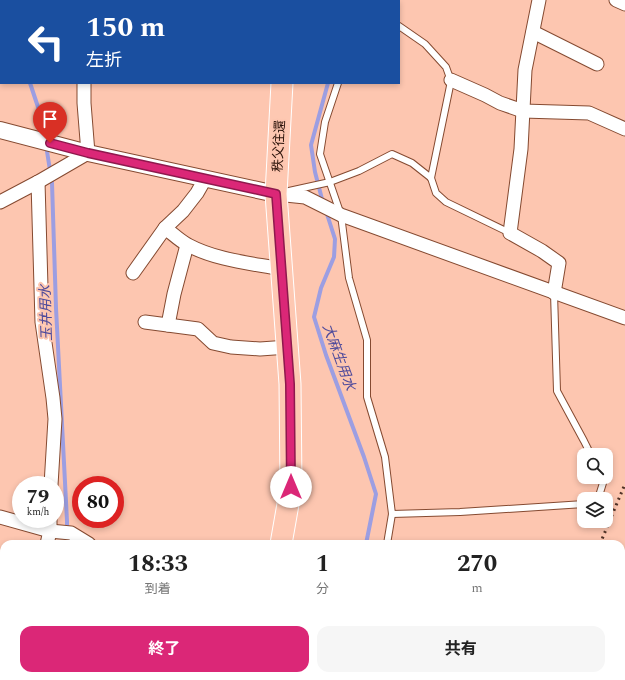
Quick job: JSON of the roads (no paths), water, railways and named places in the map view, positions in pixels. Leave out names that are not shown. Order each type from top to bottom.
[{"type":"highway","name":"秩父往還","points":[[282,84],[276,194],[290,384],[291,487],[282,540]]},
{"type":"street","points":[[539,0],[525,70],[521,149],[510,233],[542,250],[559,263],[554,293]]},
{"type":"street","points":[[616,0],[625,4]]},
{"type":"street","points":[[532,32],[597,64]]},
{"type":"street","points":[[451,80],[500,103],[523,111],[589,113],[625,129]]},
{"type":"street","points":[[84,84],[88,153]]},
{"type":"street","points":[[0,130],[88,153],[276,194],[305,197],[341,215],[625,318]]},
{"type":"street","points":[[0,202],[88,153]]},
{"type":"street","points":[[133,273],[165,228],[183,211],[197,193],[205,178]]},
{"type":"street","points":[[40,180],[42,322],[55,419],[52,476]]},
{"type":"street","points":[[165,228],[187,245],[207,253],[281,269]]},
{"type":"street","points":[[168,325],[174,294],[187,245]]},
{"type":"street","points":[[145,322],[198,329],[213,343],[231,347],[260,349],[288,347]]},
{"type":"street","points":[[0,517],[55,532],[78,540]]},
{"type":"lane","points":[[400,27],[425,44],[446,67],[451,80],[431,178],[436,193],[446,202],[510,233]]},
{"type":"lane","points":[[338,84],[325,122],[320,154],[341,215],[349,278],[367,340],[367,397],[385,457],[392,514],[388,540]]},
{"type":"lane","points":[[276,194],[330,182],[359,171],[392,154],[412,163],[431,178]]},
{"type":"lane","points":[[554,293],[557,391],[587,448]]},
{"type":"lane","points":[[392,514],[460,512],[577,504]]},
{"type":"waterway","name":"玉井用水","points":[[30,84],[43,122],[45,138]]},
{"type":"waterway","name":"大麻生用水","points":[[323,203],[315,172],[311,145],[328,84]]},
{"type":"waterway","name":"玉井用水","points":[[46,145],[52,183],[56,308],[67,540]]},
{"type":"waterway","name":"大麻生用水","points":[[326,211],[335,239],[334,257],[321,288],[314,317],[326,355],[364,457],[376,494],[367,540]]},
{"type":"railway","points":[[602,540],[625,484]]}]
